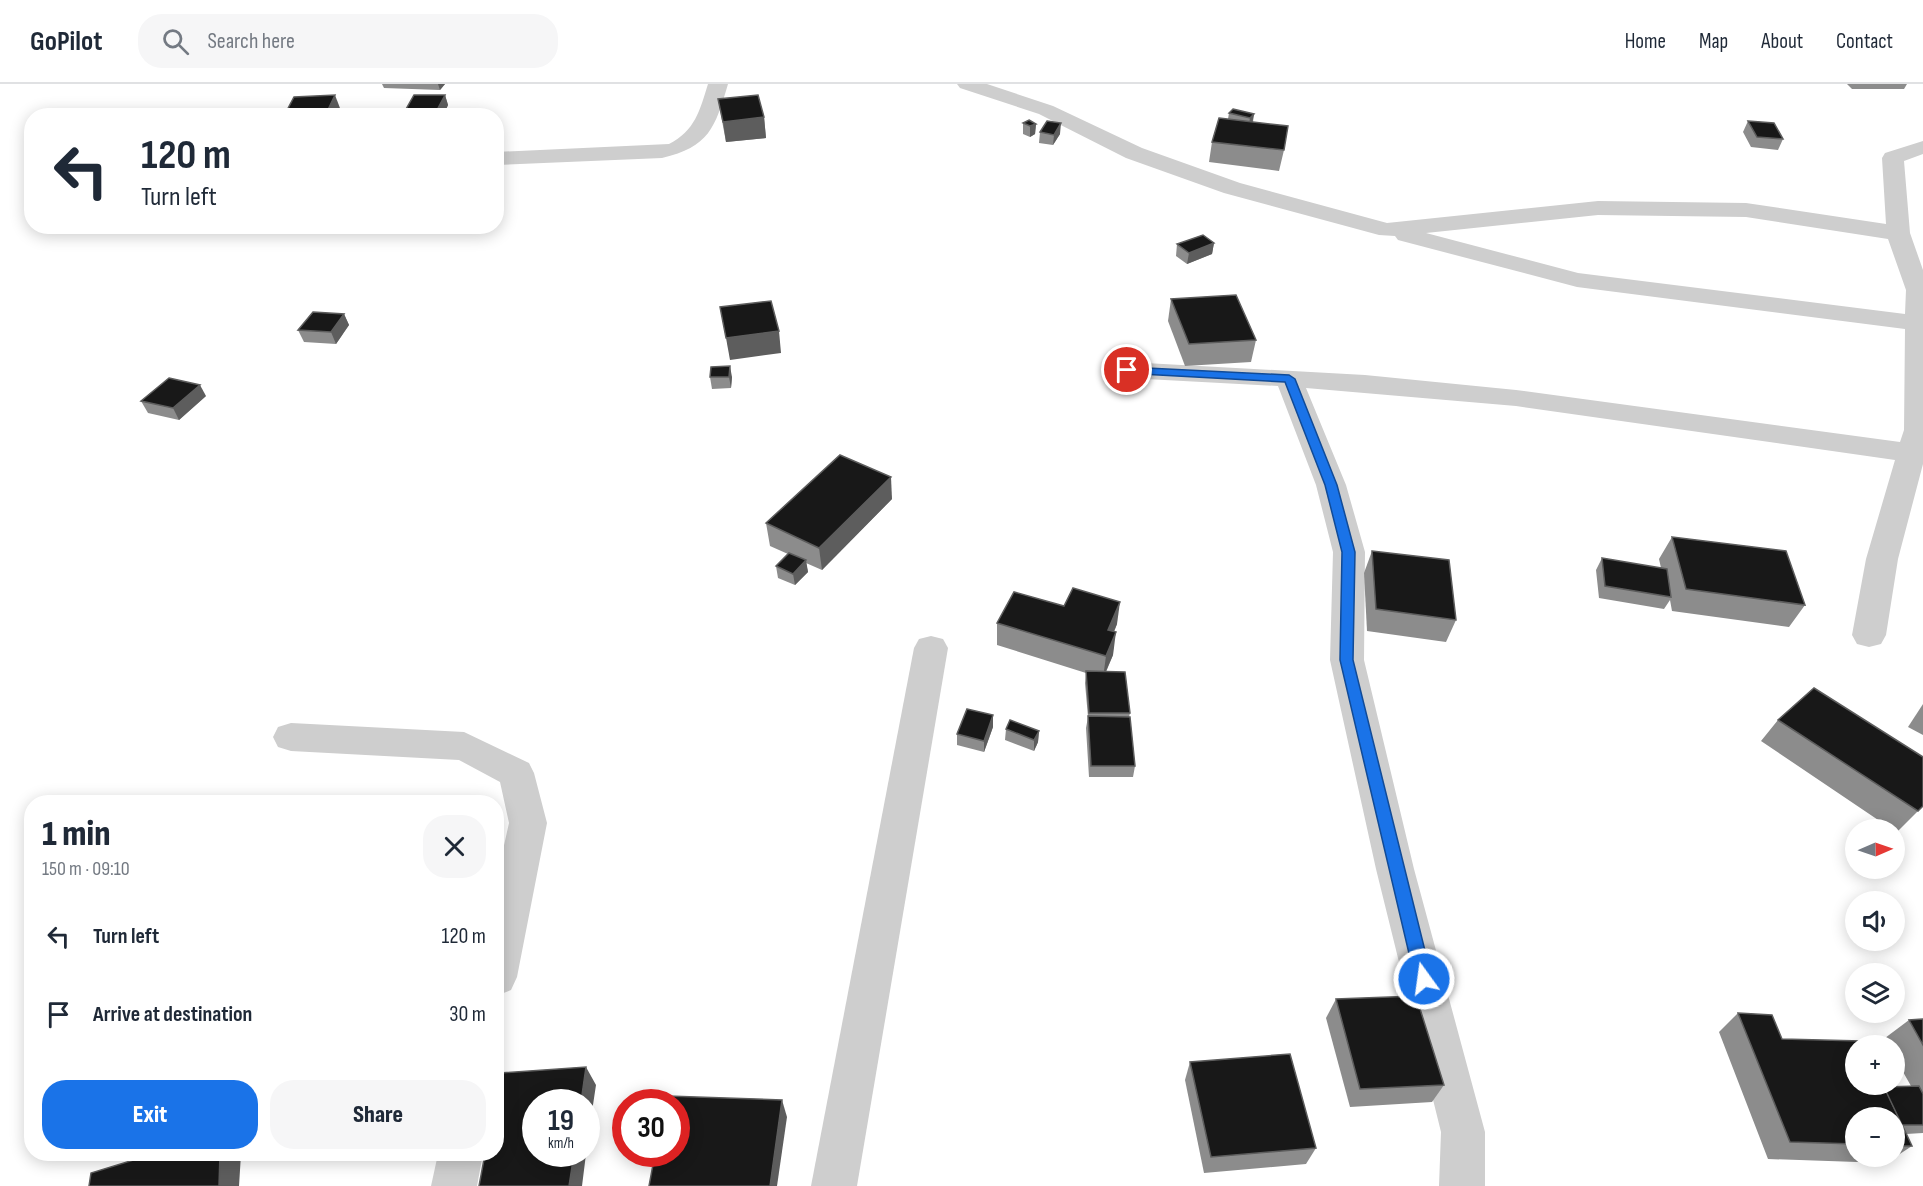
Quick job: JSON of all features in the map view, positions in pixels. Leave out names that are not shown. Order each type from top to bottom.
[{"type":"street","points":[[504,159],[662,152],[683,147],[698,137],[718,84]]},
{"type":"street","points":[[967,84],[1047,110],[1134,153],[1232,188],[1577,280],[1918,323]]},
{"type":"street","points":[[1869,635],[1882,559],[1918,430],[1917,290],[1898,233],[1893,158],[1923,147]]},
{"type":"street","points":[[1387,230],[1598,208],[1746,210],[1898,233]]},
{"type":"street","points":[[1127,370],[1365,382],[1516,398],[1911,453]]},
{"type":"street","points":[[1289,379],[1331,485],[1349,552],[1347,660],[1395,869],[1463,1132],[1462,1186]]},
{"type":"street","points":[[834,1186],[931,648]]},
{"type":"street","points":[[291,737],[464,746],[516,773],[528,823],[504,938]]},
{"type":"street","points":[[454,1186],[459,1161]]},
{"type":"building","points":[[335,95],[329,108],[288,108],[294,97]]},
{"type":"building","points":[[414,95],[445,95],[438,108],[407,108]]},
{"type":"building","points":[[758,95],[764,117],[723,122],[718,99]]},
{"type":"building","points":[[1233,109],[1254,114],[1250,118],[1229,113]]},
{"type":"building","points":[[1219,118],[1288,126],[1284,150],[1212,142]]},
{"type":"building","points":[[1029,120],[1036,124],[1030,126],[1023,123]]},
{"type":"building","points":[[1047,121],[1061,123],[1054,135],[1040,132]]},
{"type":"building","points":[[1748,121],[1774,123],[1783,139],[1757,137]]},
{"type":"building","points":[[1203,235],[1214,243],[1189,253],[1177,244]]},
{"type":"building","points":[[1236,295],[1256,340],[1189,344],[1171,299]]},
{"type":"building","points":[[771,301],[779,331],[726,338],[720,307]]},
{"type":"building","points":[[313,312],[344,314],[331,332],[298,330]]},
{"type":"building","points":[[730,366],[729,377],[710,377],[711,367]]},
{"type":"building","points":[[169,378],[200,385],[173,408],[141,401]]},
{"type":"building","points":[[840,455],[891,477],[819,548],[766,523]]},
{"type":"building","points":[[1672,537],[1786,551],[1805,605],[1686,589]]},
{"type":"building","points":[[1372,551],[1449,560],[1456,620],[1376,609]]},
{"type":"building","points":[[789,553],[806,560],[793,574],[776,566]]},
{"type":"building","points":[[1602,558],[1667,569],[1671,597],[1605,586]]},
{"type":"building","points":[[1073,588],[1120,602],[1108,630],[1116,632],[1106,656],[997,623],[1014,592],[1064,606]]},
{"type":"building","points":[[1086,671],[1125,672],[1130,713],[1089,713]]},
{"type":"building","points":[[1814,688],[1923,757],[1923,806],[1918,811],[1778,720]]},
{"type":"building","points":[[967,709],[993,715],[984,741],[957,734]]},
{"type":"building","points":[[1088,716],[1130,717],[1135,766],[1091,766]]},
{"type":"building","points":[[1010,720],[1039,731],[1034,740],[1006,729]]},
{"type":"building","points":[[1416,996],[1444,1085],[1360,1089],[1336,999]]},
{"type":"building","points":[[1738,1013],[1772,1015],[1782,1039],[1845,1041],[1845,1095],[1888,1095],[1894,1107],[1845,1107],[1845,1144],[1790,1142]]},
{"type":"building","points":[[1923,1019],[1923,1045],[1909,1020]]},
{"type":"building","points":[[1290,1054],[1316,1148],[1211,1157],[1190,1062]]},
{"type":"building","points":[[586,1067],[583,1089],[522,1089],[522,1167],[572,1167],[569,1186],[479,1186],[484,1161],[504,1161],[504,1073]]},
{"type":"building","points":[[1905,1086],[1919,1086],[1923,1094],[1923,1125],[1905,1125],[1905,1107],[1893,1107],[1888,1095],[1905,1095]]},
{"type":"building","points":[[690,1097],[782,1100],[770,1186],[649,1186],[653,1167],[690,1167]]},
{"type":"building","points":[[1905,1131],[1912,1146],[1905,1146]]},
{"type":"building","points":[[130,1161],[220,1161],[219,1186],[89,1186],[91,1173]]},
{"type":"route","points":[[1127,370],[1289,379],[1331,485],[1349,552],[1347,660],[1395,869],[1424,979]]}]
